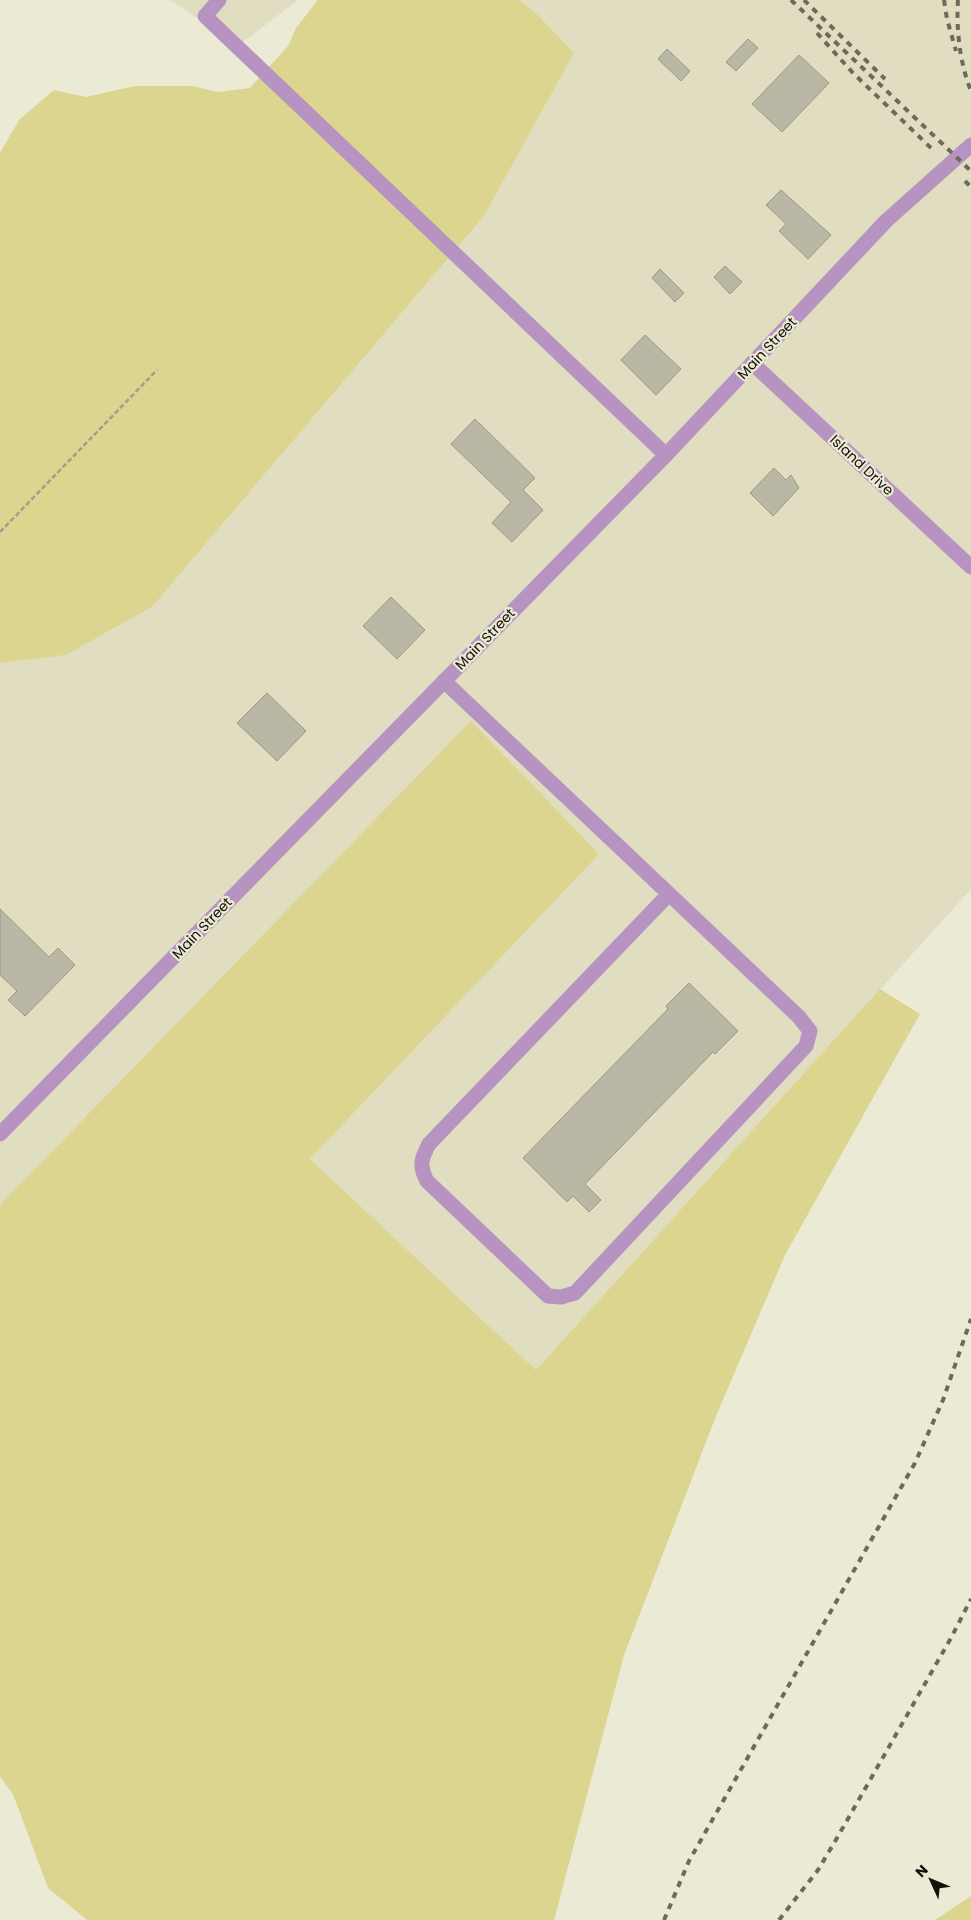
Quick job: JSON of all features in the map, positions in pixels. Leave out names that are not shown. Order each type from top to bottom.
[{"type":"street","points":[[219,0],[205,16],[666,454]]},
{"type":"street","name":"Main Street","points":[[0,1134],[666,454],[886,221],[971,145]]},
{"type":"street","name":"Island Drive","points":[[752,363],[971,567]]},
{"type":"street","points":[[444,681],[799,1017],[810,1031],[806,1046],[575,1293],[561,1297],[548,1296],[427,1181],[422,1170],[423,1156],[429,1144],[669,894]]},
{"type":"path","points":[[0,532],[158,370]]},
{"type":"shaded area","points":[[170,0],[298,0],[238,46]]},
{"type":"shaded area","points":[[318,0],[519,0],[538,15],[574,53],[484,216],[152,607],[66,655],[0,663],[0,153],[19,120],[54,90],[86,97],[135,86],[192,86],[218,92],[250,88],[288,46],[296,28]]},
{"type":"shaded area","points":[[519,0],[971,0],[971,889],[536,1370],[310,1159],[598,854],[0,1205],[0,663],[66,655],[152,607],[484,216],[574,53],[538,15]]},
{"type":"shaded area","points":[[471,721],[599,854],[310,1159],[536,1370],[880,989],[920,1014],[785,1255],[716,1416],[624,1655],[554,1920],[87,1920],[48,1888],[13,1794],[0,1777],[0,1205]]},
{"type":"shaded area","points":[[971,1896],[971,1920],[935,1920]]},
{"type":"building","points":[[748,39],[758,48],[736,71],[726,62]]},
{"type":"building","points":[[667,49],[690,71],[681,81],[658,59]]},
{"type":"building","points":[[799,55],[829,83],[782,132],[752,104]]},
{"type":"building","points":[[781,190],[831,235],[808,259],[779,231],[786,224],[766,205]]},
{"type":"building","points":[[725,266],[742,282],[730,294],[714,277]]},
{"type":"building","points":[[660,269],[684,293],[675,302],[652,278]]},
{"type":"building","points":[[645,335],[681,369],[656,395],[621,360]]},
{"type":"building","points":[[475,419],[535,478],[523,490],[543,510],[512,542],[492,523],[511,502],[451,444]]},
{"type":"building","points":[[774,468],[786,480],[791,475],[799,488],[773,516],[750,493]]},
{"type":"building","points":[[391,597],[425,630],[397,659],[363,626]]},
{"type":"building","points":[[267,693],[306,731],[277,761],[237,723]]},
{"type":"building","points":[[0,909],[49,957],[58,948],[75,965],[25,1016],[8,1000],[17,991],[0,975]]},
{"type":"building","points":[[689,983],[738,1031],[715,1054],[713,1052],[585,1184],[601,1200],[589,1212],[573,1196],[567,1202],[523,1158],[668,1009],[666,1006]]},
{"type":"railway","points":[[791,0],[971,171]]},
{"type":"railway","points":[[804,0],[885,79]]},
{"type":"railway","points":[[944,0],[956,51]]},
{"type":"railway","points":[[958,0],[960,46],[964,69],[971,91]]},
{"type":"railway","points":[[817,33],[853,73],[931,148]]},
{"type":"railway","points":[[965,181],[971,187]]},
{"type":"railway","points":[[664,1920],[689,1861],[915,1463],[943,1400],[971,1319]]},
{"type":"railway","points":[[779,1920],[818,1870],[951,1638],[971,1599]]}]
